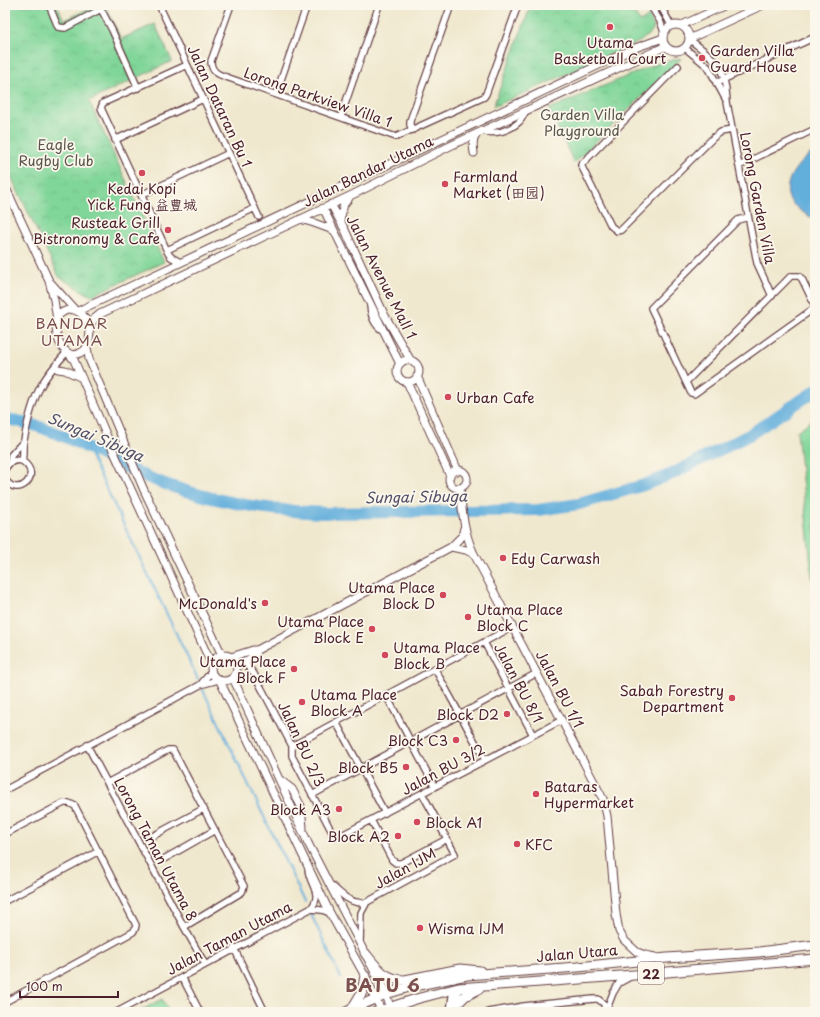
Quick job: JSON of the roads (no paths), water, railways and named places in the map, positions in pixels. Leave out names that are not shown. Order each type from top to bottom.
[{"type":"highway","name":"Jalan Utara","points":[[349,1011],[386,994],[409,987],[467,975],[578,967],[667,958],[759,952],[815,945]]},
{"type":"highway","points":[[365,954],[382,973],[396,980],[405,980],[460,968],[490,973]]},
{"type":"highway","name":"Jalan Utara","points":[[378,1011],[455,987],[634,975],[815,958]]},
{"type":"highway","points":[[409,987],[424,988],[445,983],[455,987],[460,979],[467,975]]},
{"type":"highway","points":[[349,1011],[362,992],[365,976]]},
{"type":"highway","points":[[456,1008],[471,993],[486,986]]},
{"type":"street","points":[[49,5],[58,27],[61,28],[65,28],[101,9],[138,88]]},
{"type":"street","name":"Jalan Dataran Bu 1","points":[[159,5],[259,216]]},
{"type":"street","name":"Lorong Parkview Villa 1","points":[[231,5],[211,61],[211,66],[214,72],[341,116],[392,136],[401,136],[480,99],[486,94],[518,5]]},
{"type":"street","points":[[276,94],[307,5]]},
{"type":"street","points":[[341,116],[379,5]]},
{"type":"street","points":[[413,130],[410,125],[410,121],[451,5]]},
{"type":"street","points":[[650,5],[660,21],[666,46],[673,51],[685,48],[690,39],[763,5]]},
{"type":"street","points":[[660,5],[671,25]]},
{"type":"street","points":[[288,212],[300,211],[319,202],[329,203],[336,193],[347,188],[356,180],[663,35],[671,25],[682,25],[726,5]]},
{"type":"street","points":[[682,25],[688,31],[690,39]]},
{"type":"street","points":[[716,83],[815,37]]},
{"type":"street","name":"Lorong Garden Villa","points":[[690,39],[714,59],[725,80],[727,102],[757,263],[772,296]]},
{"type":"street","name":"Jalan Bandar Utama","points":[[88,328],[94,319],[100,314],[323,208],[329,203],[354,194],[462,140],[666,46]]},
{"type":"street","name":"Lorong Garden Villa","points":[[685,48],[708,67],[727,102]]},
{"type":"street","points":[[180,262],[170,257],[166,250],[100,108],[103,103],[188,65]]},
{"type":"street","points":[[678,66],[583,162],[582,168],[611,226],[617,231],[621,230],[714,137],[722,132],[732,130]]},
{"type":"street","points":[[115,140],[203,98]]},
{"type":"street","points":[[739,166],[815,129]]},
{"type":"street","points":[[474,153],[474,137],[479,132]]},
{"type":"street","points":[[447,136],[462,140]]},
{"type":"street","points":[[141,194],[229,153]]},
{"type":"street","name":"Jalan Bandar Utama","points":[[76,310],[356,180]]},
{"type":"street","points":[[5,186],[49,281],[57,320]]},
{"type":"street","points":[[340,221],[344,204],[354,194]]},
{"type":"street","name":"Jalan Avenue Mall 1","points":[[329,203],[340,221],[384,314],[411,361]]},
{"type":"street","points":[[166,250],[255,208]]},
{"type":"street","name":"Jalan Avenue Mall 1","points":[[323,208],[400,364]]},
{"type":"street","points":[[254,228],[258,223],[259,216],[271,220]]},
{"type":"street","points":[[686,382],[791,276],[799,276],[802,279],[815,306],[813,309],[694,394],[691,393],[650,308],[738,220],[748,217]]},
{"type":"street","points":[[300,219],[333,230]]},
{"type":"street","points":[[49,281],[76,310],[85,317],[88,328],[90,337],[87,347],[83,352],[78,354],[68,353]]},
{"type":"street","points":[[76,310],[71,309],[61,312],[56,326],[58,338],[61,346],[74,360],[130,489],[211,664],[211,672],[200,685]]},
{"type":"street","points":[[87,347],[90,359],[143,488],[222,655]]},
{"type":"street","points":[[39,391],[58,369],[68,353]]},
{"type":"street","points":[[22,461],[24,439],[30,413],[42,382],[68,353]]},
{"type":"street","points":[[417,376],[413,381],[407,382],[400,379],[397,370],[400,364],[405,360],[415,363],[418,368],[417,376],[458,471]]},
{"type":"street","points":[[58,369],[65,370],[82,378]]},
{"type":"street","points":[[407,382],[450,476],[451,484],[454,487],[460,488],[465,484],[466,479],[464,473],[458,471],[453,472],[450,476]]},
{"type":"street","points":[[10,463],[11,455],[24,439]]},
{"type":"street","points":[[5,469],[10,463],[16,460],[22,461],[29,467],[30,471],[29,480],[23,486],[14,487],[5,479]]},
{"type":"street","points":[[460,488],[465,529],[474,554]]},
{"type":"street","points":[[211,664],[216,658],[222,655],[231,657],[252,650],[257,650],[455,547],[465,529]]},
{"type":"street","points":[[455,547],[474,554]]},
{"type":"street","name":"Jalan BU 1/1","points":[[474,554],[604,803],[619,931],[624,940],[641,954],[667,958]]},
{"type":"street","points":[[292,746],[512,627]]},
{"type":"street","name":"Jalan BU 8/1","points":[[484,642],[533,735]]},
{"type":"street","points":[[237,667],[254,656],[257,650]]},
{"type":"street","points":[[5,790],[200,685],[227,681],[234,678],[237,667],[231,657]]},
{"type":"street","name":"Jalan BU 2/3","points":[[245,663],[254,674],[292,746],[292,756],[333,834],[336,837]]},
{"type":"street","points":[[435,669],[485,760]]},
{"type":"street","points":[[211,672],[219,681],[330,913],[365,976],[376,999],[378,1011]]},
{"type":"street","points":[[312,795],[537,673]]},
{"type":"street","points":[[234,678],[303,832],[386,994],[390,1007]]},
{"type":"street","points":[[386,695],[435,787]]},
{"type":"street","name":"Jalan BU 3/2","points":[[336,837],[385,813],[562,720]]},
{"type":"street","points":[[336,722],[385,813]]},
{"type":"street","name":"Lorong Taman Utama 8","points":[[87,745],[205,964]]},
{"type":"street","points":[[107,782],[170,749],[173,750],[244,886],[242,892],[184,927]]},
{"type":"street","points":[[371,820],[392,860],[398,864],[447,839],[422,793]]},
{"type":"street","points":[[5,834],[64,803],[69,803],[75,806],[136,925],[133,932],[5,1002]]},
{"type":"street","points":[[151,837],[203,809]]},
{"type":"street","points":[[164,859],[215,830]]},
{"type":"street","name":"Jalan IJM","points":[[367,902],[455,854],[447,839]]},
{"type":"street","points":[[5,902],[99,851]]},
{"type":"street","points":[[308,867],[308,875],[316,891],[317,898],[316,902],[310,909]]},
{"type":"street","points":[[329,883],[345,898],[362,904],[367,902]]},
{"type":"street","points":[[360,943],[361,913],[367,902]]},
{"type":"street","points":[[310,909],[322,910],[330,913]]},
{"type":"street","name":"Jalan Taman Utama","points":[[117,1012],[234,948],[310,909]]},
{"type":"street","points":[[234,948],[265,1012]]},
{"type":"street","points":[[605,1012],[619,983],[634,975]]},
{"type":"street","points":[[182,977],[200,1012]]},
{"type":"street","points":[[455,987],[456,1008]]},
{"type":"street","points":[[450,1012],[455,987]]},
{"type":"street","points":[[488,1012],[524,1006],[598,999],[604,1004],[605,1012]]},
{"type":"water","points":[[815,151],[815,219],[804,213],[790,200],[788,186],[790,179],[798,165]]},
{"type":"waterway","name":"Sungai Sibuga","points":[[5,419],[23,422],[59,435],[147,477],[168,485],[212,498],[257,507],[325,513],[538,510],[579,504],[644,485],[672,474],[749,435],[815,391]]},
{"type":"waterway","points":[[87,448],[198,679]]},
{"type":"waterway","points":[[203,690],[305,902]]},
{"type":"waterway","points":[[310,912],[341,978]]},
{"type":"place","name":"Utama Basketball Court","points":[[610,27]]},
{"type":"place","name":"Garden Villa Guard House","points":[[702,58]]},
{"type":"place","name":"Kedai Kopi Yick Fung 益豊城","points":[[142,173]]},
{"type":"place","name":"Farmland Market (田园)","points":[[445,184]]},
{"type":"place","name":"Rusteak Grill Bistronomy & Cafe","points":[[168,230]]},
{"type":"place","name":"Urban Cafe","points":[[448,397]]},
{"type":"place","name":"Edy Carwash","points":[[503,558]]},
{"type":"place","name":"Utama Place Block D","points":[[443,595]]},
{"type":"place","name":"McDonald's","points":[[265,603]]},
{"type":"place","name":"Utama Place Block C","points":[[468,617]]},
{"type":"place","name":"Utama Place Block E","points":[[372,629]]},
{"type":"place","name":"Utama Place Block B","points":[[385,655]]},
{"type":"place","name":"Utama Place Block F","points":[[294,669]]},
{"type":"place","name":"Sabah Forestry Department","points":[[732,698]]},
{"type":"place","name":"Utama Place Block A","points":[[302,702]]},
{"type":"place","name":"Block D2","points":[[507,714]]},
{"type":"place","name":"Block C3","points":[[456,740]]},
{"type":"place","name":"Block B5","points":[[406,767]]},
{"type":"place","name":"Bataras Hypermarket","points":[[536,794]]},
{"type":"place","name":"Block A3","points":[[339,809]]},
{"type":"place","name":"Block A1","points":[[417,822]]},
{"type":"place","name":"Block A2","points":[[398,836]]},
{"type":"place","name":"KFC","points":[[517,844]]},
{"type":"place","name":"Wisma IJM","points":[[420,928]]},
{"type":"district","name":"BANDAR UTAMA","points":[[72,330]]},
{"type":"district","name":"BATU 6","points":[[383,984]]},
{"type":"park label","name":"Garden Villa Playground","points":[[582,122]]},
{"type":"park label","name":"Eagle Rugby Club","points":[[56,152]]}]
